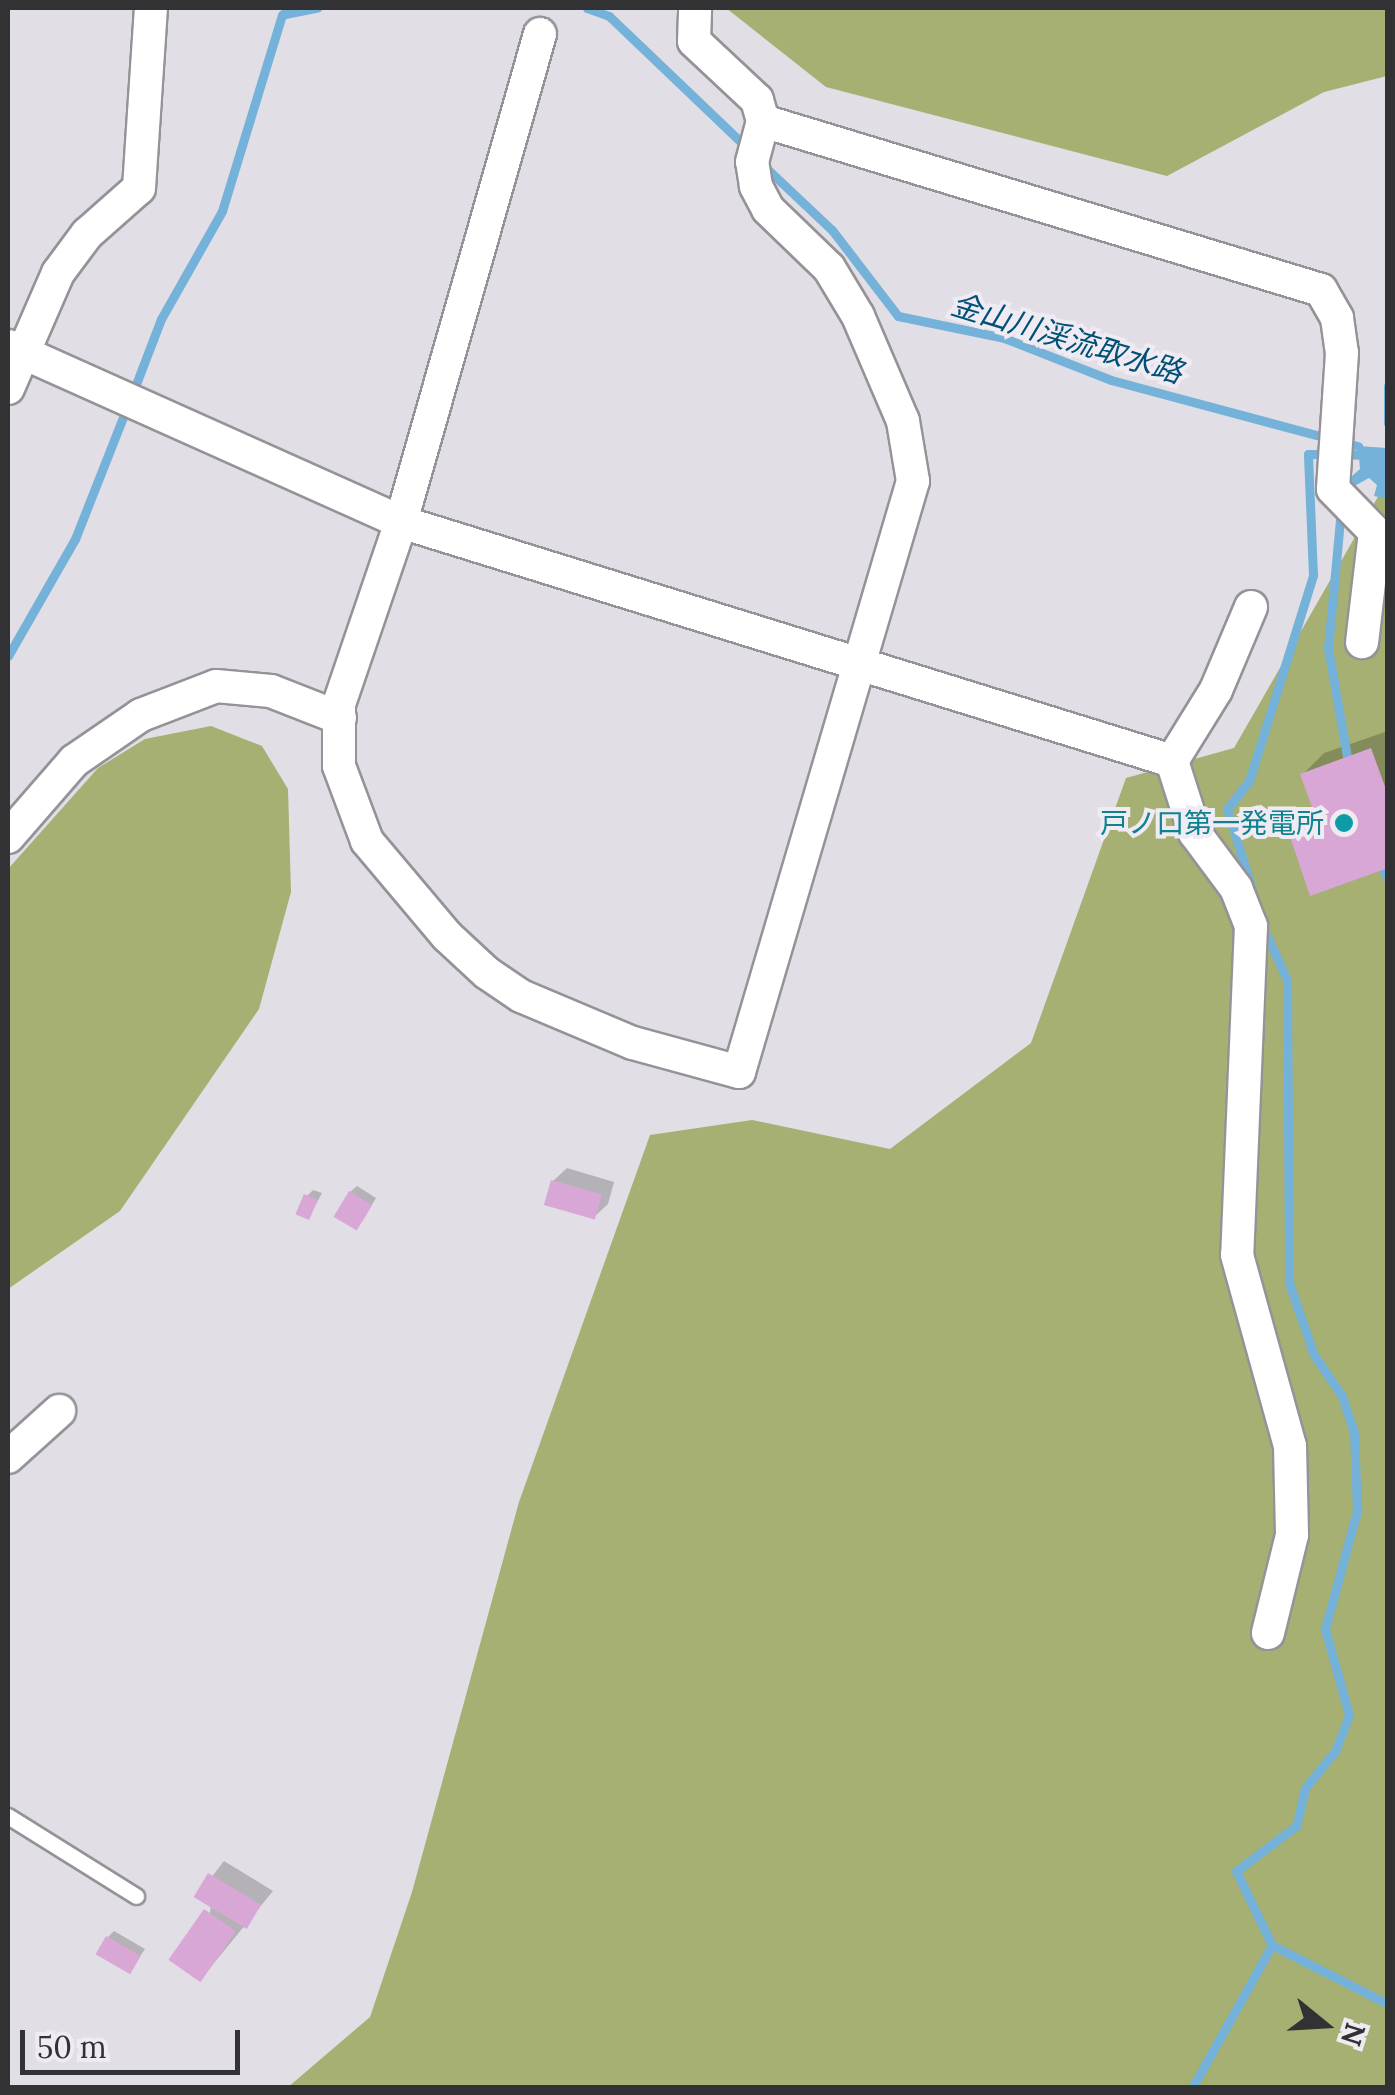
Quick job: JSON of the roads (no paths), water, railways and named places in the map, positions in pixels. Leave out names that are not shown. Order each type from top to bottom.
[{"type":"street","points":[[8,388],[15,349],[58,273],[87,234],[140,188],[151,8]]},
{"type":"street","points":[[540,34],[401,522],[340,718],[340,766],[367,841],[447,936],[487,972],[521,996],[633,1042],[739,1072],[862,668],[914,480],[902,422],[858,316],[829,268],[768,209],[756,186],[752,162],[763,121],[757,100],[694,41],[695,8]]},
{"type":"street","points":[[763,121],[1321,290],[1338,318],[1342,352],[1333,488],[1375,532],[1362,642]]},
{"type":"street","points":[[15,349],[401,522],[1172,762]]},
{"type":"street","points":[[1172,762],[1216,690],[1251,607]]},
{"type":"street","points":[[8,837],[74,761],[142,716],[216,686],[271,691],[340,718]]},
{"type":"street","points":[[1172,762],[1196,833],[1236,888],[1251,926],[1236,1255],[1290,1446],[1292,1535],[1268,1633]]},
{"type":"street","points":[[8,1457],[59,1410]]},
{"type":"lane","points":[[8,1816],[136,1896]]},
{"type":"water","points":[[1358,446],[1387,448],[1387,499],[1374,496],[1377,485],[1369,478],[1349,489],[1344,483],[1360,469]]},
{"type":"waterway","points":[[133,392],[161,319],[222,211],[282,15],[290,8]]},
{"type":"waterway","name":"金山川渓流取水路","points":[[285,14],[317,8]]},
{"type":"waterway","name":"金山川渓流取水路","points":[[587,8],[609,16],[749,150]]},
{"type":"waterway","name":"金山川渓流取水路","points":[[763,165],[832,230],[898,316],[1004,338],[1111,380],[1358,446]]},
{"type":"waterway","points":[[1388,386],[1388,423]]},
{"type":"waterway","points":[[8,656],[75,539],[127,407]]},
{"type":"waterway","points":[[1251,886],[1227,809],[1249,781],[1313,575],[1308,454],[1388,455]]},
{"type":"waterway","points":[[1341,509],[1328,648],[1347,757]]},
{"type":"waterway","points":[[1383,869],[1388,879]]},
{"type":"waterway","points":[[1264,929],[1287,980],[1289,1283],[1314,1355],[1342,1396],[1354,1432],[1357,1511],[1325,1629],[1349,1715],[1335,1751],[1305,1788],[1296,1826],[1236,1871],[1272,1945],[1388,2004]]},
{"type":"waterway","points":[[1192,2088],[1272,1945]]},
{"type":"place","name":"戸ノ口第一発電所","points":[[1344,823]]}]
